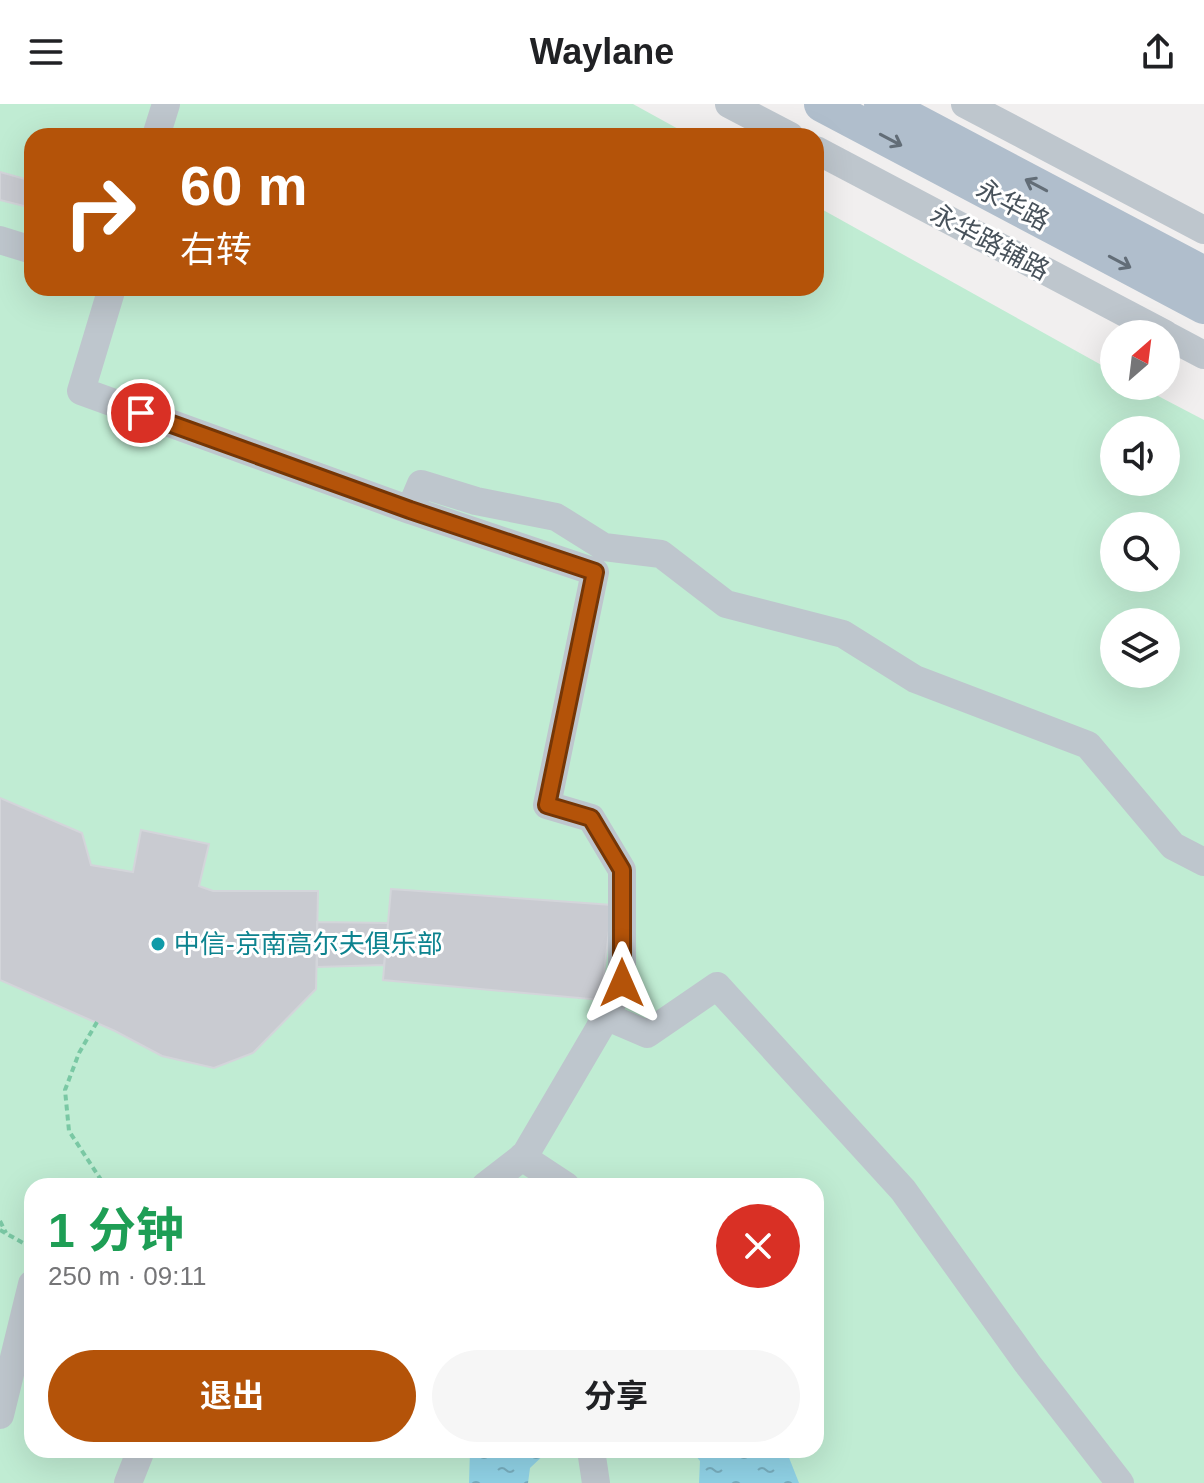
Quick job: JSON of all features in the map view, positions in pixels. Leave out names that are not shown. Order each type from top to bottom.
[{"type":"main road","name":"永华路","points":[[822,104],[1204,306]]},
{"type":"main road","name":"永华路","points":[[882,104],[1204,274]]},
{"type":"street","points":[[158,128],[166,104]]},
{"type":"street","points":[[729,104],[775,128]]},
{"type":"street","points":[[965,104],[1204,230]]},
{"type":"street","name":"永华路辅路","points":[[824,154],[1138,320]]},
{"type":"street","points":[[0,240],[24,248]]},
{"type":"street","points":[[110,296],[81,391],[410,510],[595,572],[547,805],[591,818],[622,870],[622,983],[522,1157],[495,1178]]},
{"type":"street","name":"永华路辅路","points":[[1180,342],[1204,355]]},
{"type":"street","points":[[410,510],[421,484],[476,501],[556,517],[604,547],[661,554],[726,604],[843,634],[915,679],[1088,745],[1173,846],[1204,862]]},
{"type":"street","points":[[605,1016],[647,1034],[717,986],[903,1190],[1027,1363],[1120,1483]]},
{"type":"street","points":[[522,1157],[554,1178]]},
{"type":"street","points":[[0,1415],[24,1317]]},
{"type":"street","points":[[128,1483],[138,1458]]},
{"type":"street","points":[[592,1458],[596,1483]]},
{"type":"path","points":[[97,1022],[79,1053],[65,1090],[69,1131],[100,1178]]},
{"type":"path","points":[[0,1221],[7,1233]]},
{"type":"path","points":[[0,1230],[24,1243]]},
{"type":"green space","points":[[0,104],[633,104],[676,128],[24,128],[24,296],[824,296],[824,210],[1100,364],[1100,400],[1166,400],[1204,420],[1204,1483],[0,1483]]},
{"type":"water","points":[[470,1458],[541,1458],[530,1468],[528,1483],[469,1483]]},
{"type":"water","points":[[698,1458],[789,1458],[799,1483],[699,1483]]},
{"type":"building","points":[[0,172],[24,179],[24,206],[0,200]]},
{"type":"building","name":"中信-京南高尔夫俱乐部","points":[[0,798],[82,833],[91,865],[133,872],[141,830],[209,844],[199,886],[213,891],[318,891],[316,989],[253,1053],[214,1068],[162,1056],[115,1031],[0,980]]},
{"type":"building","points":[[391,889],[612,905],[601,1000],[383,980]]},
{"type":"building","points":[[317,922],[388,923],[384,965],[317,967]]},
{"type":"place","name":"中信-京南高尔夫俱乐部","points":[[158,944]]},
{"type":"route","points":[[141,413],[410,510],[595,572],[547,805],[591,818],[622,870],[622,983]]}]
